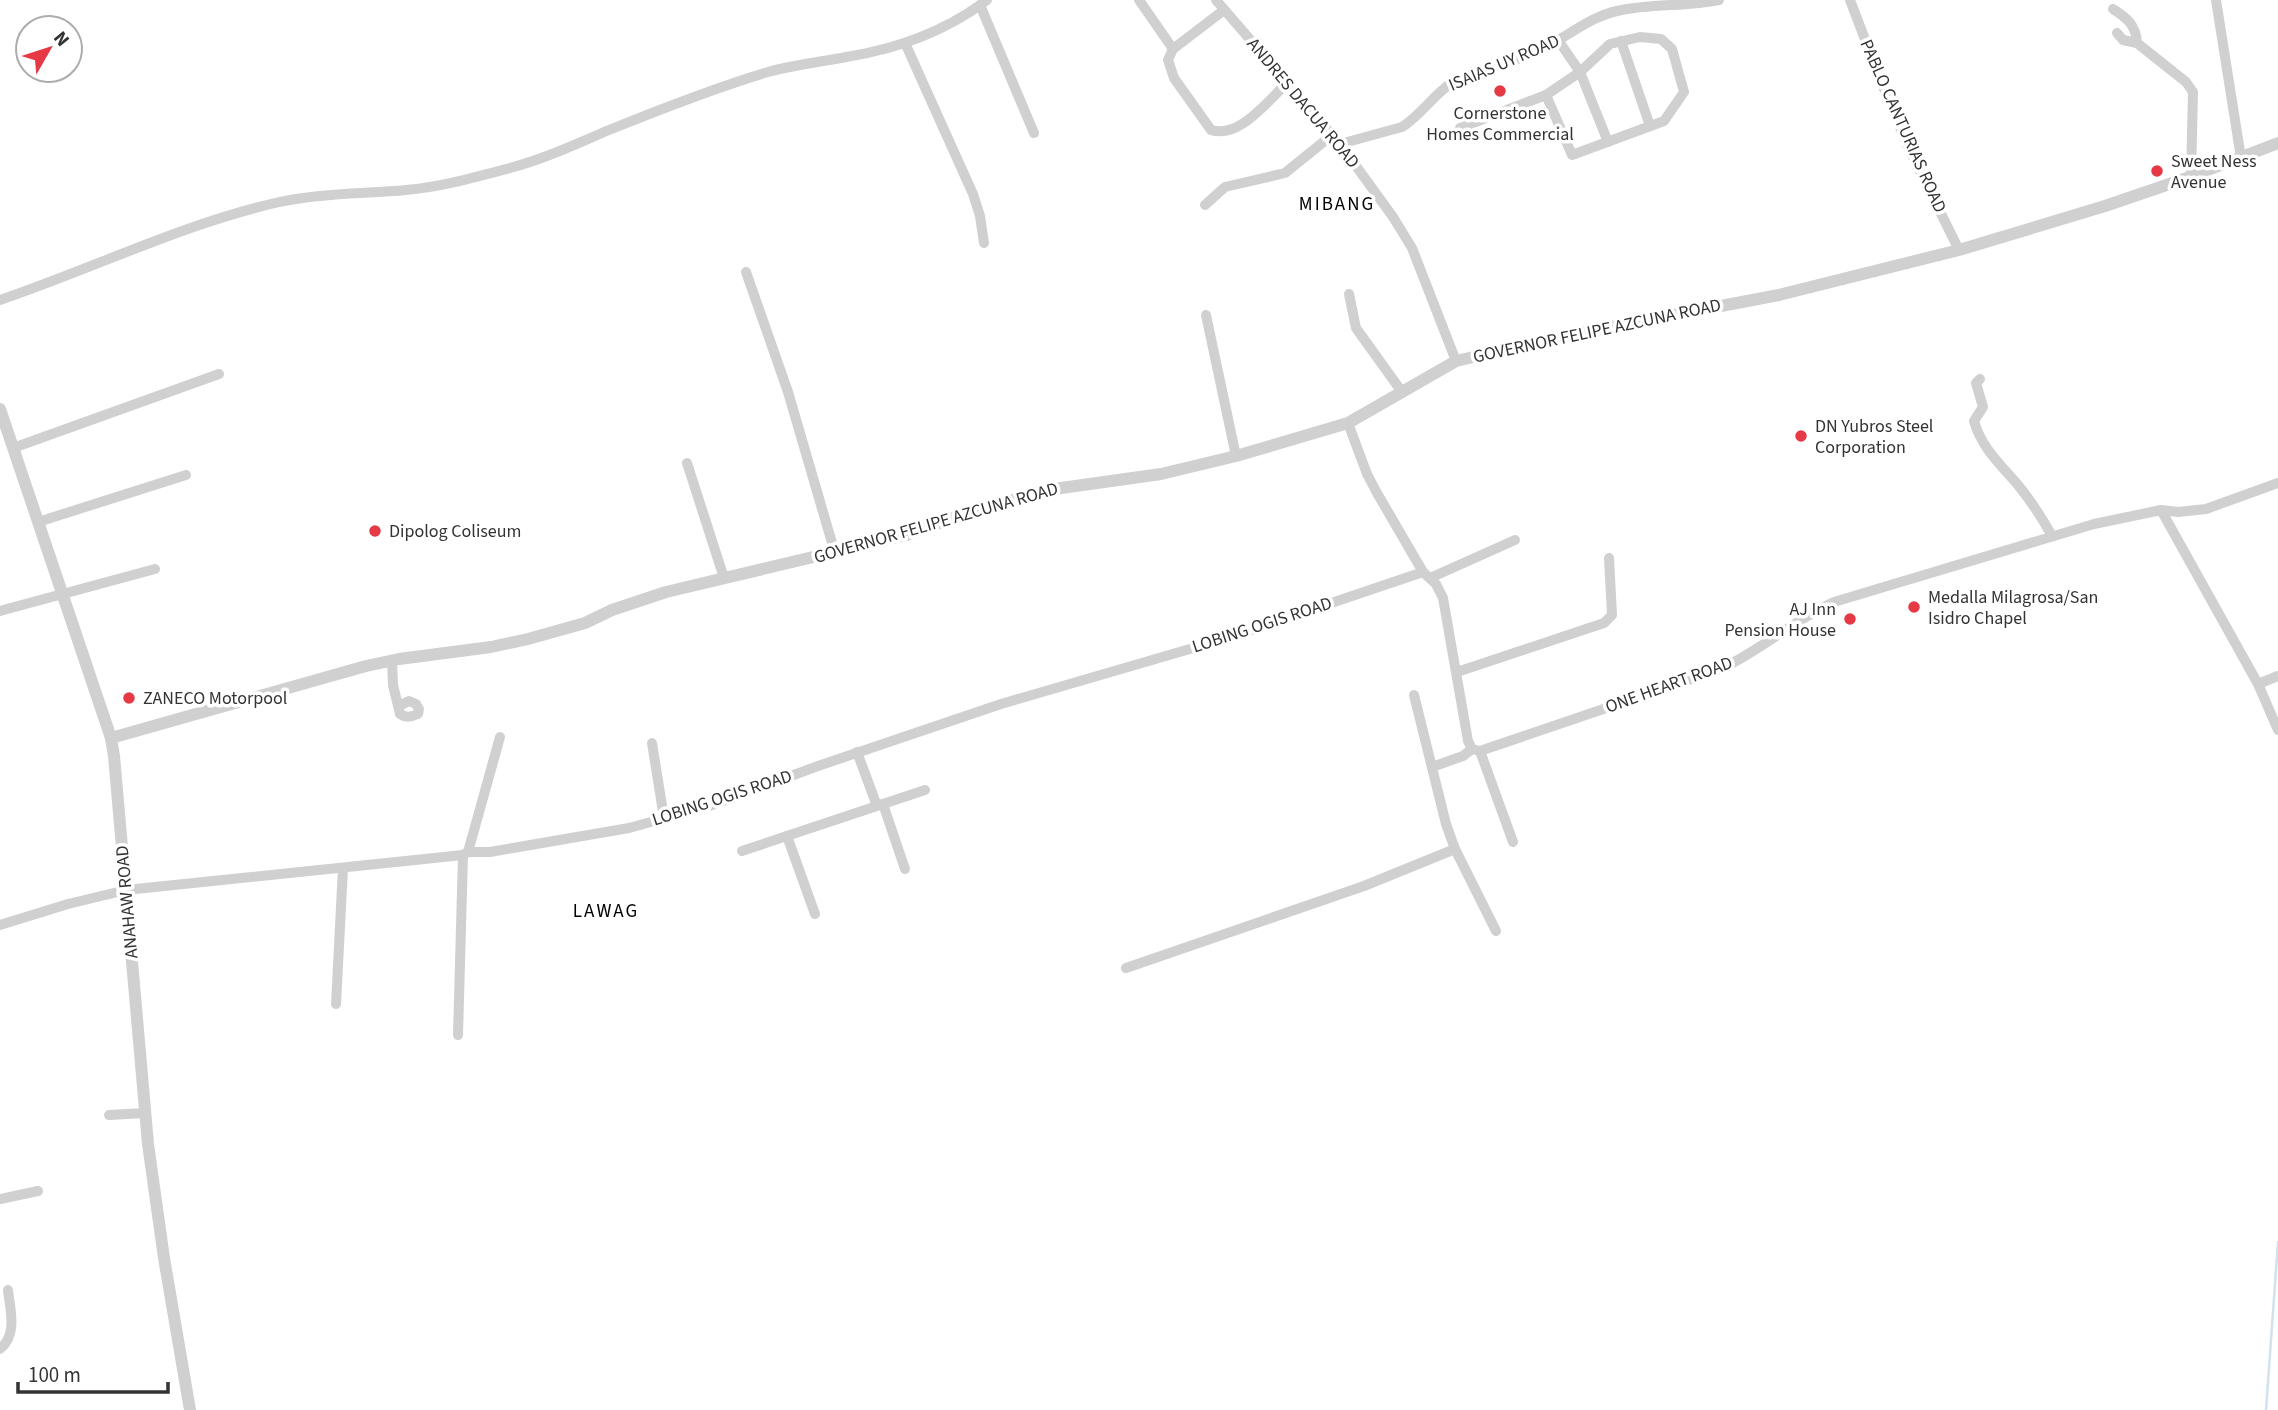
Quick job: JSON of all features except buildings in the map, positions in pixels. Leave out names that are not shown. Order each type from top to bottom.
[{"type":"street","points":[[1139,0],[1173,49]]},
{"type":"street","name":"ANDRES DACUA ROAD","points":[[1216,0],[1340,144],[1393,217],[1412,247],[1456,360]]},
{"type":"street","name":"ISAIAS UY ROAD","points":[[1340,144],[1402,127],[1443,88],[1511,62],[1558,40],[1595,18],[1647,6],[1699,4],[1719,0]]},
{"type":"street","name":"PABLO CANTURIAS ROAD","points":[[1850,0],[1909,149],[1959,250]]},
{"type":"street","points":[[2216,0],[2241,158]]},
{"type":"street","points":[[0,300],[200,225],[243,212],[301,198],[409,190],[510,168],[768,72],[807,62],[868,53],[905,43],[946,26],[983,3],[1034,133]]},
{"type":"street","points":[[2113,9],[2130,21],[2136,30],[2137,43]]},
{"type":"street","points":[[1224,10],[1173,49],[1168,60],[1174,78],[1211,130],[1218,133],[1241,127],[1287,83]]},
{"type":"street","points":[[2117,33],[2123,40],[2137,43],[2186,82],[2193,92],[2191,177]]},
{"type":"street","points":[[1460,128],[1546,95],[1580,72],[1610,44],[1640,37],[1661,38],[1672,49],[1684,92],[1664,121],[1573,155],[1546,95]]},
{"type":"street","points":[[1558,40],[1580,72],[1608,142]]},
{"type":"street","points":[[1621,41],[1650,126]]},
{"type":"street","points":[[905,43],[973,194],[984,243]]},
{"type":"street","points":[[1205,205],[1225,187],[1285,173],[1332,135]]},
{"type":"street","name":"GOVERNOR FELIPE AZCUNA ROAD","points":[[111,738],[330,675],[392,661],[528,639],[585,623],[612,610],[666,592],[906,535],[1047,490],[1161,474],[1236,456],[1348,424],[1456,360],[1588,331],[1779,295],[1959,250],[2105,206],[2191,177],[2278,143]]},
{"type":"street","points":[[746,272],[792,404],[835,553]]},
{"type":"street","points":[[1349,294],[1356,328],[1402,392]]},
{"type":"street","points":[[1206,315],[1236,456]]},
{"type":"street","points":[[13,448],[219,374]]},
{"type":"street","points":[[1980,379],[1976,387],[1983,407],[1974,421],[1976,427],[1987,449],[2033,504],[2052,536]]},
{"type":"street","name":"ANAHAW ROAD","points":[[0,409],[111,738],[117,776],[145,1113],[162,1246],[190,1410]]},
{"type":"street","points":[[1348,424],[1367,474],[1426,575],[1440,590],[1468,741],[1476,750],[1513,842]]},
{"type":"street","points":[[687,463],[724,578]]},
{"type":"street","points":[[38,522],[186,475]]},
{"type":"street","name":"ONE HEART ROAD","points":[[1432,767],[1721,669],[1746,656],[1807,615],[1834,602],[2094,524],[2161,510],[2178,512],[2206,509],[2278,482]]},
{"type":"street","points":[[2161,510],[2258,684],[2278,730]]},
{"type":"street","name":"LOBING OGIS ROAD","points":[[0,925],[126,890],[489,852],[629,828],[709,806],[857,752],[1001,704],[1231,638],[1426,575],[1515,540]]},
{"type":"street","points":[[1457,672],[1604,623],[1612,615],[1609,558]]},
{"type":"street","points":[[0,611],[155,569]]},
{"type":"street","points":[[392,661],[393,685],[399,706]]},
{"type":"street","points":[[2258,684],[2278,676]]},
{"type":"street","points":[[1414,695],[1446,824],[1455,849],[1496,931]]},
{"type":"street","points":[[458,1035],[466,854],[500,737]]},
{"type":"street","points":[[652,743],[664,818]]},
{"type":"street","points":[[857,752],[905,869]]},
{"type":"street","points":[[742,851],[925,790]]},
{"type":"street","points":[[787,836],[815,914]]},
{"type":"street","points":[[1126,968],[1364,886],[1455,849]]},
{"type":"street","points":[[336,1004],[342,868]]},
{"type":"street","points":[[109,1115],[145,1113]]},
{"type":"street","points":[[0,1199],[38,1191]]},
{"type":"street","points":[[0,1349],[7,1343],[12,1329],[8,1290]]},
{"type":"waterway","points":[[2266,1410],[2278,1242]]},
{"type":"place","name":"Cornerstone Homes Commercial","points":[[1500,91]]},
{"type":"place","name":"Sweet Ness Avenue","points":[[2157,171]]},
{"type":"place","name":"DN Yubros Steel Corporation","points":[[1801,436]]},
{"type":"place","name":"Dipolog Coliseum","points":[[375,531]]},
{"type":"place","name":"Medalla Milagrosa/San Isidro Chapel","points":[[1914,607]]},
{"type":"place","name":"AJ Inn Pension House","points":[[1850,619]]},
{"type":"place","name":"ZANECO Motorpool","points":[[129,698]]},
{"type":"district","name":"MIBANG","points":[[1337,204]]},
{"type":"district","name":"LAWAG","points":[[606,911]]}]
